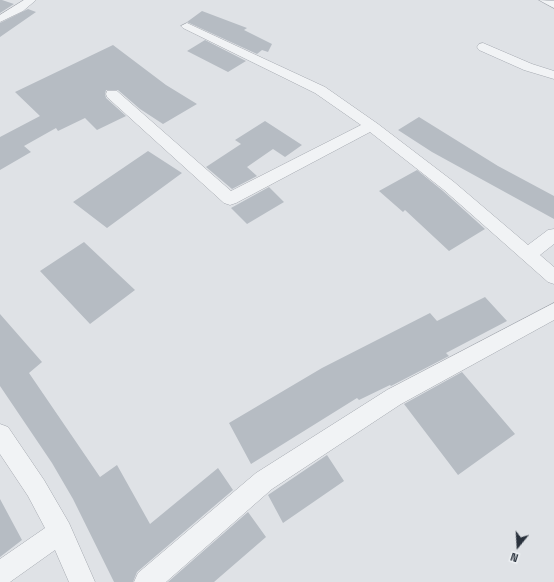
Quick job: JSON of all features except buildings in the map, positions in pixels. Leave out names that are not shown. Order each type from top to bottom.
[{"type":"street","points":[[0,19],[19,9],[31,0]]},
{"type":"street","points":[[544,0],[554,5]]},
{"type":"street","points":[[187,26],[320,90],[371,126],[449,186],[554,277]]},
{"type":"street","points":[[483,47],[528,67],[554,75]]},
{"type":"street","points":[[112,94],[230,199],[371,126]]},
{"type":"street","points":[[528,254],[554,235]]},
{"type":"street","points":[[147,582],[264,481],[394,397],[554,311]]},
{"type":"street","points":[[0,435],[36,488],[60,532],[82,582]]},
{"type":"street","points":[[0,574],[60,532]]}]
